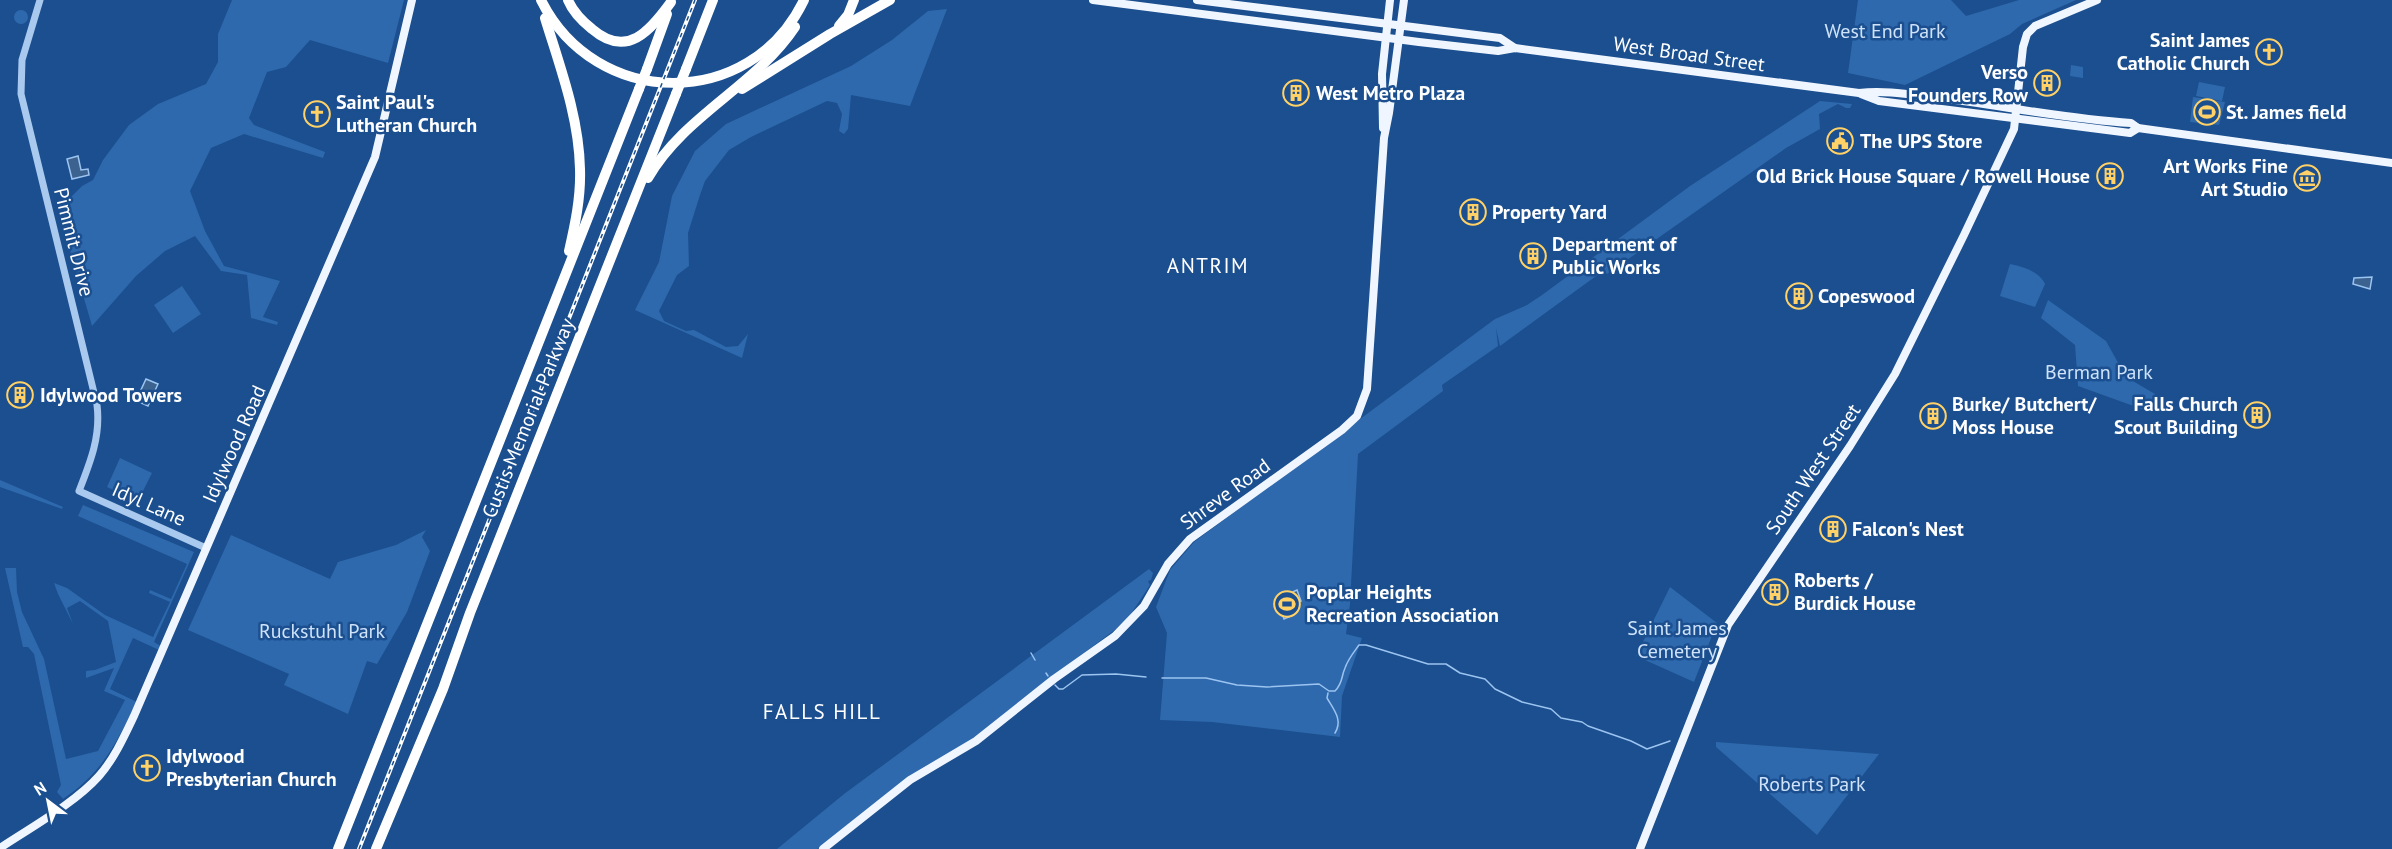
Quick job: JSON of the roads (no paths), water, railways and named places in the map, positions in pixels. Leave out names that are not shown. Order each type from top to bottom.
[{"type":"highway","points":[[540,0],[557,29],[593,60],[626,75],[667,83],[710,78],[750,61],[784,31],[805,0]]},
{"type":"highway","points":[[540,0],[570,102],[579,150],[578,203],[561,288]]},
{"type":"highway","points":[[568,0],[579,18],[594,31],[607,39],[619,42],[636,39],[648,32],[671,1]]},
{"type":"highway","name":"Custis Memorial Parkway","points":[[375,849],[443,689],[470,613],[713,0]]},
{"type":"highway","points":[[622,229],[656,165],[676,138],[756,70],[786,40],[797,24],[805,0]]},
{"type":"highway","points":[[830,34],[843,22],[854,0]]},
{"type":"highway","points":[[701,116],[830,34],[890,0]]},
{"type":"highway","name":"Custis Memorial Parkway","points":[[338,849],[647,69],[671,1]]},
{"type":"main road","name":"Idylwood Road","points":[[0,848],[86,788],[107,766],[120,746],[152,678],[376,155],[412,0]]},
{"type":"main road","name":"West Broad Street","points":[[1093,0],[1399,40],[1498,51],[1515,48],[1859,93],[1879,91],[2131,123],[2138,128],[2392,163]]},
{"type":"main road","name":"West Broad Street","points":[[1197,0],[1500,38],[1515,48]]},
{"type":"main road","name":"Shreve Road","points":[[1384,138],[1381,110],[1385,38],[1390,0]]},
{"type":"main road","name":"Shreve Road","points":[[823,849],[910,780],[976,741],[1054,679],[1114,636],[1144,606],[1168,564],[1190,539],[1352,422],[1360,409],[1367,389],[1384,138],[1404,0]]},
{"type":"main road","name":"South West Street","points":[[1640,849],[1728,625],[1850,446],[1895,374],[1964,235],[2013,129],[2023,47],[2027,34],[2035,26],[2097,0]]},
{"type":"main road","name":"West Broad Street","points":[[1859,93],[1878,101],[2015,119],[2130,133],[2138,128]]},
{"type":"street","name":"Pimmit Drive","points":[[40,0],[22,60],[21,94],[97,405],[96,444],[79,491]]},
{"type":"street","name":"Idyl Lane","points":[[79,491],[206,548]]},
{"type":"waterway","points":[[1162,678],[1206,678],[1237,685],[1267,687],[1319,684],[1329,691],[1335,691],[1351,656],[1359,645],[1366,645],[1428,664],[1446,664],[1460,673],[1485,679],[1495,689],[1522,702],[1551,709],[1561,718],[1582,722],[1647,749],[1670,741]]},
{"type":"waterway","points":[[1031,653],[1035,660]]},
{"type":"waterway","points":[[1055,685],[1063,689],[1082,675],[1116,674],[1146,677]]},
{"type":"waterway","points":[[1328,693],[1327,698],[1338,719],[1335,733]]},
{"type":"railway","points":[[359,849],[695,0]]},
{"type":"place","name":"Saint James Catholic Church","points":[[2269,52]]},
{"type":"place","name":"Verso Founders Row","points":[[2047,83]]},
{"type":"place","name":"West Metro Plaza","points":[[1296,93]]},
{"type":"place","name":"St. James field","points":[[2207,112]]},
{"type":"place","name":"Saint Paul's Lutheran Church","points":[[317,114]]},
{"type":"place","name":"The UPS Store","points":[[1840,141]]},
{"type":"place","name":"Old Brick House Square / Rowell House","points":[[2110,176]]},
{"type":"place","name":"Art Works Fine Art Studio","points":[[2307,178]]},
{"type":"place","name":"Property Yard","points":[[1473,212]]},
{"type":"place","name":"Department of Public Works","points":[[1533,256]]},
{"type":"place","name":"Copeswood","points":[[1799,296]]},
{"type":"place","name":"Idylwood Towers","points":[[20,395]]},
{"type":"place","name":"Falls Church Scout Building","points":[[2257,415]]},
{"type":"place","name":"Burke/ Butchert/ Moss House","points":[[1933,416]]},
{"type":"place","name":"Falcon's Nest","points":[[1833,529]]},
{"type":"place","name":"Roberts / Burdick House","points":[[1775,592]]},
{"type":"place","name":"Poplar Heights Recreation Association","points":[[1287,604]]},
{"type":"place","name":"Idylwood Presbyterian Church","points":[[147,768]]},
{"type":"district","name":"ANTRIM","points":[[1208,265]]},
{"type":"district","name":"FALLS HILL","points":[[822,711]]},
{"type":"park label","name":"West End Park","points":[[1885,31]]},
{"type":"park label","name":"Berman Park","points":[[2099,372]]},
{"type":"park label","name":"Ruckstuhl Park","points":[[322,631]]},
{"type":"park label","name":"Saint James Cemetery","points":[[1677,640]]},
{"type":"park label","name":"Roberts Park","points":[[1812,784]]}]
